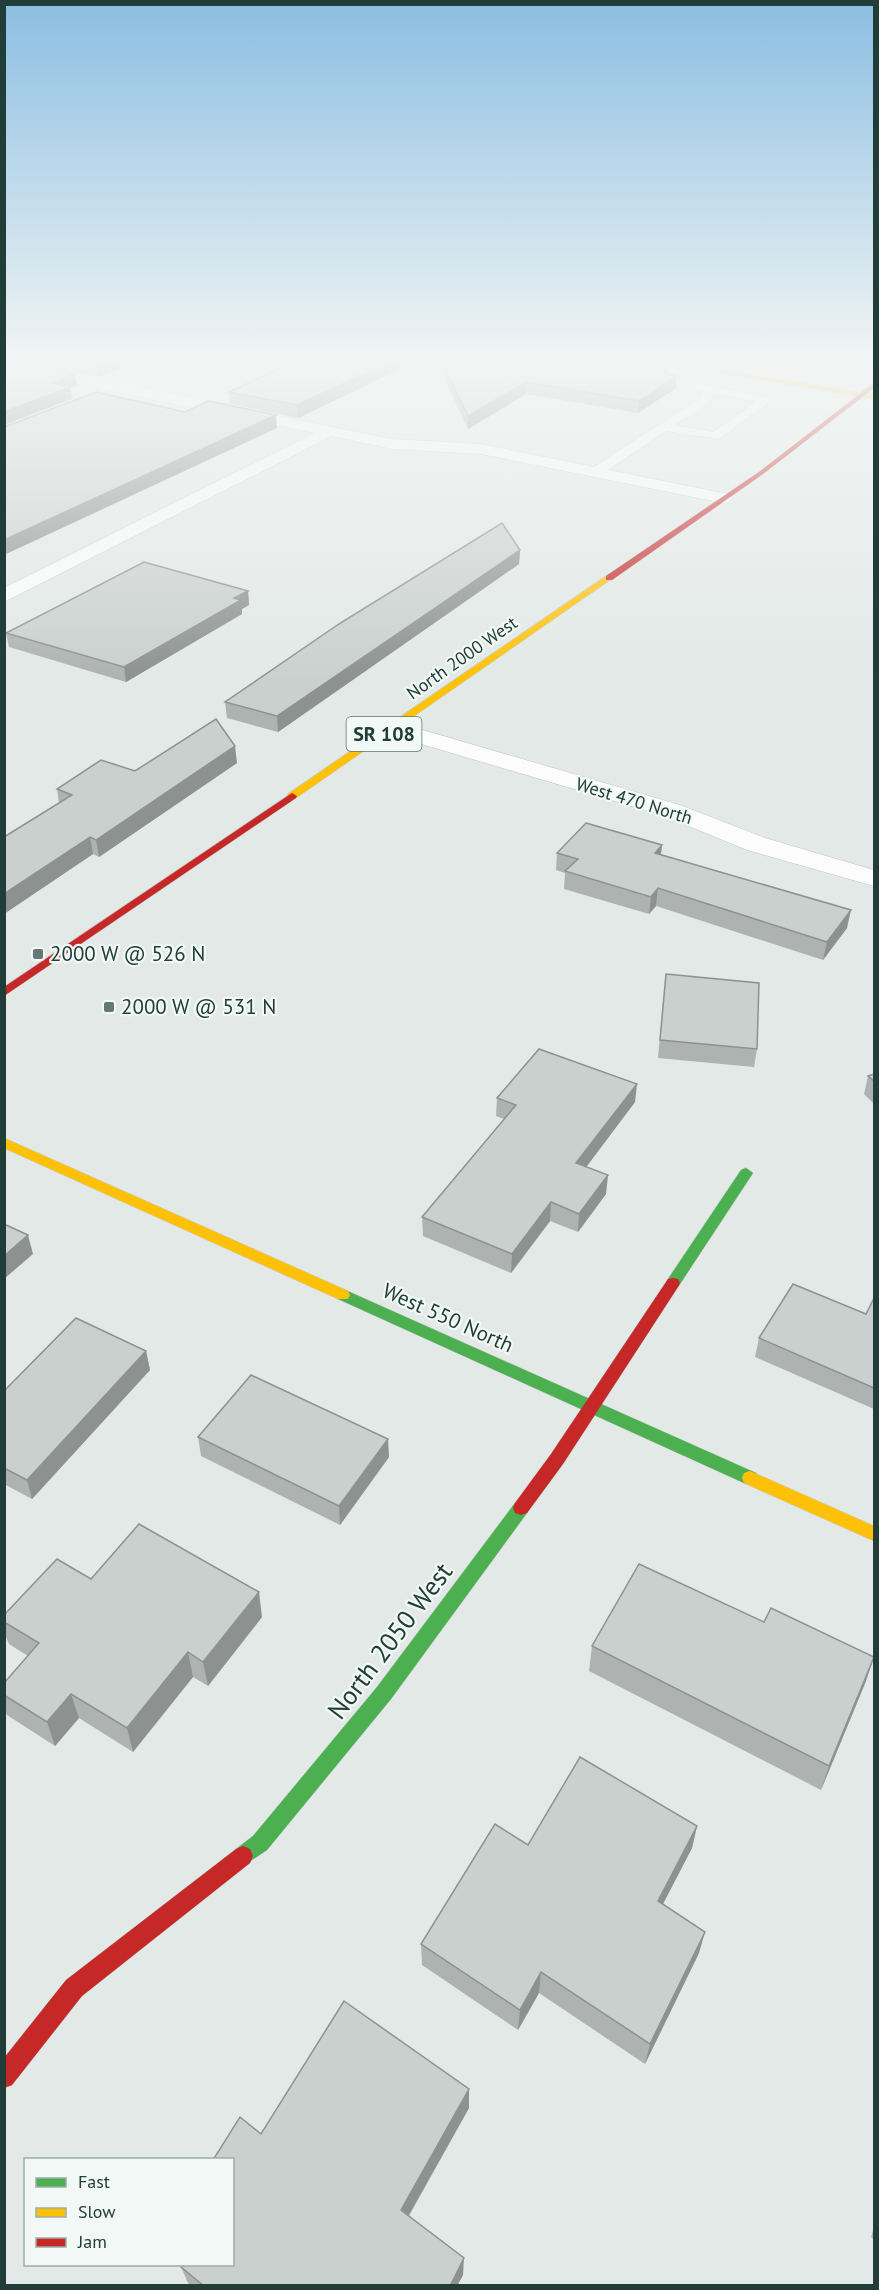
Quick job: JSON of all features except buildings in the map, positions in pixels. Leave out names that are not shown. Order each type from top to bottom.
[{"type":"main road","name":"North 2000 West","points":[[4,993],[392,728],[768,467]]},
{"type":"main road","name":"West 550 North","points":[[4,1142],[591,1404],[874,1534]]},
{"type":"main road","name":"North 2050 West","points":[[4,2077],[74,1988],[260,1844],[384,1693],[557,1459],[591,1404],[746,1173]]},
{"type":"street","points":[[4,596],[259,467]]},
{"type":"street","points":[[569,467],[723,498]]},
{"type":"street","name":"West 470 North","points":[[392,728],[671,810],[756,844],[874,878]]},
{"type":"lane","points":[[594,472],[602,467]]},
{"type":"traffic: fast","points":[[673,1283],[746,1173]]},
{"type":"traffic: fast","points":[[343,1295],[750,1478]]},
{"type":"traffic: fast","points":[[243,1856],[260,1843],[384,1693],[521,1508]]},
{"type":"traffic: slow","points":[[292,796],[609,578]]},
{"type":"traffic: slow","points":[[4,1142],[343,1295]]},
{"type":"traffic: slow","points":[[750,1478],[874,1534]]},
{"type":"traffic: jam","points":[[609,578],[769,467]]},
{"type":"traffic: jam","points":[[4,993],[292,796]]},
{"type":"traffic: jam","points":[[521,1508],[557,1459],[673,1283]]},
{"type":"traffic: jam","points":[[4,2077],[74,1988],[243,1856]]},
{"type":"place","name":"2000 W @ 526 N","points":[[38,954]]},
{"type":"place","name":"2000 W @ 531 N","points":[[109,1007]]}]
